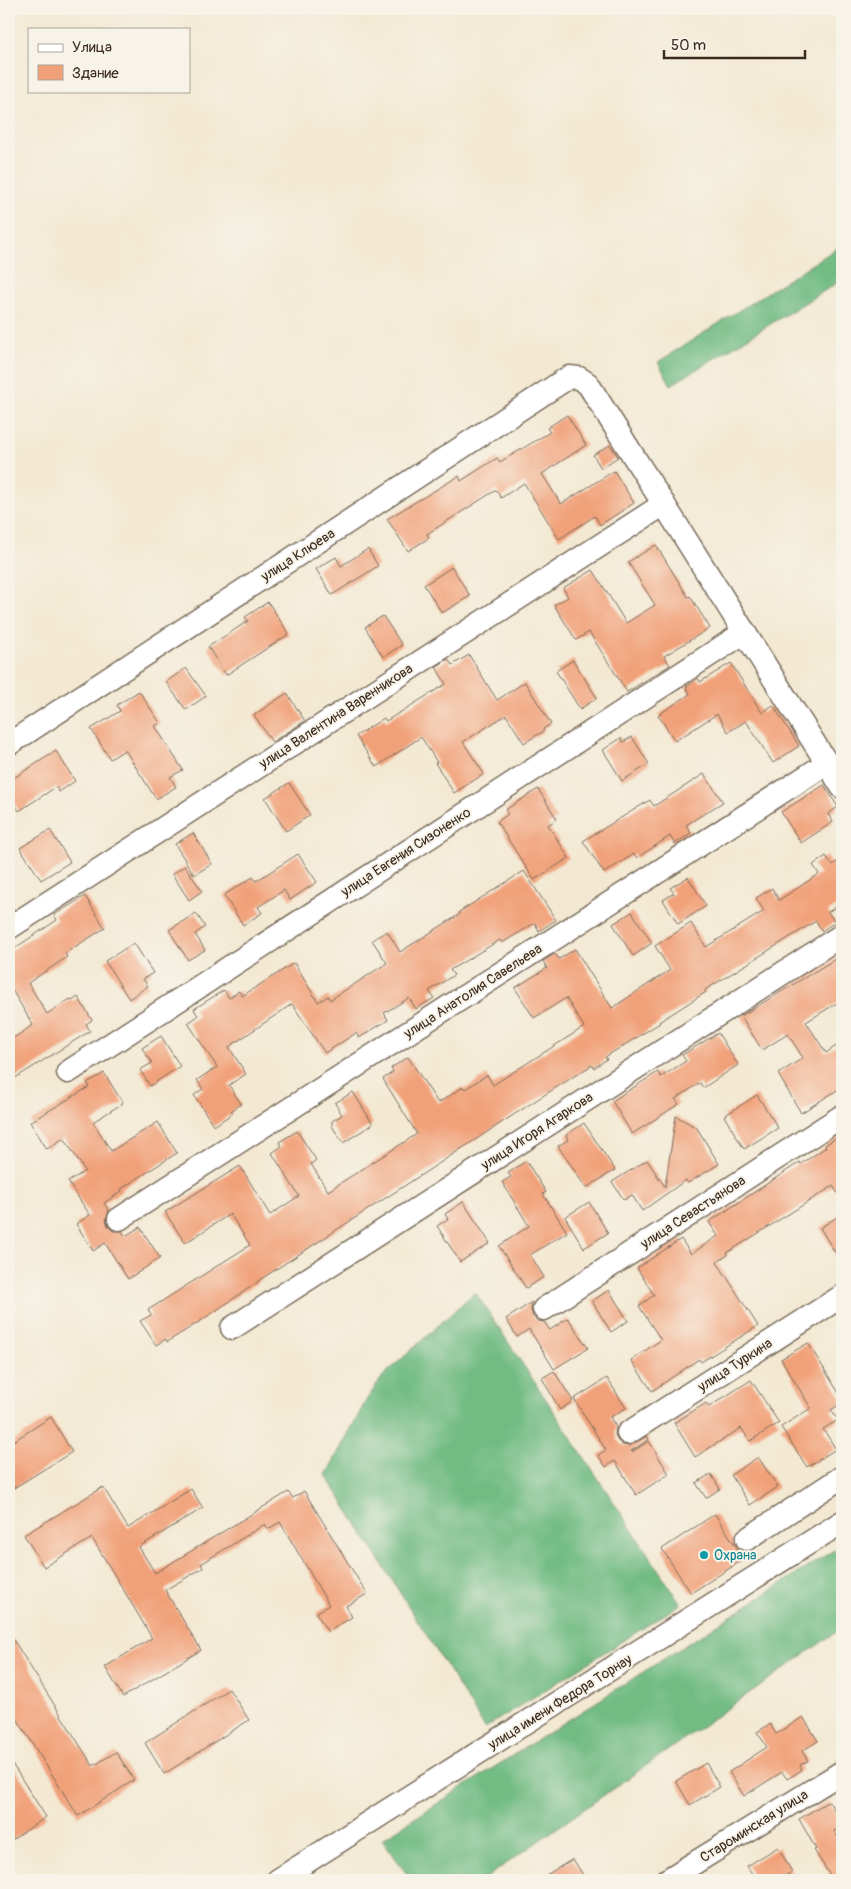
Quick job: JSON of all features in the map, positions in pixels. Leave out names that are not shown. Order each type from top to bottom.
[{"type":"street","name":"улица Клюева","points":[[9,744],[569,377],[579,378],[588,384],[664,504]]},
{"type":"street","points":[[664,504],[842,787]]},
{"type":"street","name":"улица Валентина Варенникова","points":[[9,928],[664,504]]},
{"type":"street","name":"улица Евгения Сизоненко","points":[[68,1072],[745,632]]},
{"type":"street","name":"улица Анатолия Савельева","points":[[119,1219],[827,763]]},
{"type":"street","name":"улица Игоря Агаркова","points":[[232,1328],[842,935]]},
{"type":"street","name":"улица Севастьянова","points":[[544,1309],[842,1116]]},
{"type":"street","name":"улица Туркина","points":[[628,1434],[842,1296]]},
{"type":"street","points":[[747,1539],[842,1477]]},
{"type":"street","name":"улица имени Федора Торнау","points":[[278,1880],[842,1522]]},
{"type":"street","name":"Староминская улица","points":[[667,1880],[841,1774]]},
{"type":"green space","points":[[842,245],[842,280],[671,385],[658,362]]},
{"type":"green space","points":[[475,1292],[681,1604],[485,1728],[326,1475],[367,1399],[383,1376]]},
{"type":"green space","points":[[842,1545],[842,1628],[483,1880],[411,1880],[382,1839]]},
{"type":"building","points":[[567,415],[586,445],[542,474],[561,504],[614,471],[634,503],[600,525],[595,516],[559,539],[524,483],[501,498],[496,490],[427,534],[429,538],[408,551],[387,519],[459,476],[461,481],[497,458],[500,462],[550,432],[547,428]]},
{"type":"building","points":[[610,445],[618,457],[601,468],[593,455]]},
{"type":"building","points":[[656,545],[688,597],[690,596],[710,628],[664,656],[670,665],[627,692],[589,632],[576,640],[554,605],[568,597],[563,588],[593,570],[626,623],[655,605],[628,562]]},
{"type":"building","points":[[368,549],[378,566],[332,595],[316,569],[336,557],[341,566]]},
{"type":"building","points":[[452,567],[470,596],[442,613],[424,585]]},
{"type":"building","points":[[268,602],[289,634],[226,675],[208,647],[248,621],[245,617]]},
{"type":"building","points":[[383,616],[402,645],[383,657],[365,627]]},
{"type":"building","points":[[469,655],[497,700],[525,682],[551,724],[543,729],[544,731],[524,743],[506,715],[463,742],[484,774],[454,793],[421,737],[376,767],[356,736],[384,718],[386,721],[446,684],[436,667],[448,659],[452,665]]},
{"type":"building","points":[[573,660],[597,698],[580,709],[556,671]]},
{"type":"building","points":[[731,663],[762,713],[773,705],[799,746],[773,763],[746,721],[728,732],[717,714],[675,741],[658,715],[690,694],[686,687],[698,678],[700,682]]},
{"type":"building","points":[[186,668],[206,696],[186,710],[166,682]]},
{"type":"building","points":[[139,691],[160,723],[155,726],[183,770],[170,777],[176,787],[156,799],[125,750],[110,759],[91,729],[120,711],[117,705]]},
{"type":"building","points":[[287,693],[305,721],[272,742],[254,715]]},
{"type":"building","points":[[632,737],[649,764],[622,781],[603,750],[621,738],[623,742]]},
{"type":"building","points":[[56,751],[75,781],[59,792],[56,787],[19,811],[9,795],[9,781]]},
{"type":"building","points":[[704,774],[723,802],[686,825],[691,833],[675,844],[670,836],[637,858],[634,854],[604,873],[583,841],[650,800],[654,806]]},
{"type":"building","points":[[289,783],[310,815],[286,831],[265,798]]},
{"type":"building","points":[[824,785],[838,807],[828,814],[833,822],[801,843],[781,812]]},
{"type":"building","points":[[538,789],[557,819],[548,825],[569,858],[534,880],[497,822],[508,814],[505,810]]},
{"type":"building","points":[[50,830],[70,862],[41,880],[20,848]]},
{"type":"building","points":[[193,833],[212,864],[194,875],[175,844]]},
{"type":"building","points":[[298,854],[317,882],[290,900],[284,890],[258,907],[262,913],[243,925],[224,895],[253,877],[256,881]]},
{"type":"building","points":[[826,856],[832,865],[842,859],[842,903],[828,912],[835,922],[822,931],[816,921],[705,990],[706,992],[660,1023],[605,1057],[607,1059],[594,1068],[592,1065],[538,1099],[258,1281],[202,1320],[167,1342],[166,1339],[156,1345],[140,1321],[151,1315],[148,1310],[250,1245],[230,1214],[185,1243],[165,1212],[240,1166],[270,1215],[299,1196],[272,1153],[282,1146],[279,1142],[297,1131],[316,1160],[311,1164],[328,1191],[417,1134],[383,1079],[393,1072],[391,1068],[408,1057],[438,1103],[487,1075],[493,1085],[584,1027],[566,998],[534,1018],[515,988],[547,968],[543,961],[555,954],[559,959],[575,949],[612,1008],[670,970],[655,946],[691,923],[706,947],[764,911],[756,898],[772,888],[779,900],[819,874],[813,865]]},
{"type":"building","points":[[185,866],[202,891],[189,900],[172,874]]},
{"type":"building","points":[[524,871],[556,920],[539,931],[535,923],[502,943],[500,940],[450,970],[454,975],[429,991],[434,998],[416,1009],[409,998],[384,1013],[388,1020],[359,1038],[356,1033],[325,1053],[292,1004],[229,1047],[246,1074],[229,1085],[241,1104],[231,1111],[233,1113],[214,1126],[194,1095],[203,1089],[197,1080],[217,1067],[188,1023],[198,1016],[194,1009],[224,990],[229,998],[239,991],[242,996],[294,963],[318,1002],[328,996],[330,1000],[387,963],[372,940],[387,931],[400,952]]},
{"type":"building","points":[[688,877],[706,906],[678,924],[663,900],[674,893],[670,888]]},
{"type":"building","points":[[85,896],[105,928],[65,953],[67,957],[28,983],[47,1014],[70,999],[72,1001],[78,997],[92,1020],[86,1024],[90,1031],[9,1082],[9,1041],[33,1025],[9,985],[9,952],[57,920],[54,915]]},
{"type":"building","points":[[632,912],[652,943],[633,956],[613,924]]},
{"type":"building","points":[[196,913],[205,927],[195,934],[205,950],[188,960],[169,930]]},
{"type":"building","points":[[134,943],[153,973],[143,979],[148,986],[129,999],[105,961]]},
{"type":"building","points":[[842,955],[842,1000],[806,1022],[826,1053],[842,1042],[842,1087],[801,1113],[778,1074],[803,1058],[788,1034],[762,1050],[741,1016]]},
{"type":"building","points":[[718,1033],[738,1065],[703,1088],[700,1083],[675,1099],[679,1104],[632,1134],[612,1101],[658,1072],[661,1077],[686,1061],[682,1055]]},
{"type":"building","points":[[161,1036],[180,1066],[150,1086],[140,1070],[152,1063],[142,1048]]},
{"type":"building","points":[[104,1073],[123,1103],[93,1122],[111,1151],[158,1122],[177,1153],[121,1189],[122,1191],[104,1203],[109,1211],[106,1219],[108,1226],[113,1231],[122,1231],[125,1236],[140,1227],[160,1258],[128,1279],[105,1243],[93,1251],[76,1224],[90,1215],[68,1182],[85,1171],[64,1138],[47,1149],[30,1122],[89,1087],[87,1083]]},
{"type":"building","points":[[353,1092],[373,1124],[343,1143],[332,1126],[332,1121],[342,1115],[335,1103]]},
{"type":"building","points":[[757,1095],[778,1128],[744,1149],[724,1116]]},
{"type":"building","points":[[676,1116],[697,1128],[719,1164],[688,1183],[686,1180],[642,1211],[632,1195],[624,1200],[612,1182],[647,1160],[665,1187]]},
{"type":"building","points":[[584,1123],[615,1170],[586,1188],[558,1146],[568,1140],[566,1135]]},
{"type":"building","points":[[842,1134],[842,1200],[833,1186],[727,1253],[728,1255],[717,1262],[758,1326],[701,1362],[699,1359],[652,1391],[631,1360],[661,1340],[639,1306],[654,1295],[637,1268],[681,1239],[691,1254],[718,1236],[709,1222],[800,1162],[801,1164]]},
{"type":"building","points":[[526,1161],[546,1192],[543,1194],[567,1232],[530,1255],[544,1277],[526,1288],[499,1246],[529,1226],[502,1182],[511,1177],[508,1173]]},
{"type":"building","points":[[463,1202],[490,1243],[460,1262],[437,1226],[448,1219],[445,1214]]},
{"type":"building","points":[[589,1202],[608,1233],[584,1248],[565,1217]]},
{"type":"building","points":[[842,1214],[842,1264],[820,1228]]},
{"type":"building","points":[[609,1290],[628,1321],[611,1332],[592,1301]]},
{"type":"building","points":[[532,1302],[531,1310],[533,1317],[538,1321],[544,1322],[550,1330],[568,1318],[588,1348],[554,1369],[529,1329],[517,1337],[506,1319]]},
{"type":"building","points":[[808,1343],[842,1398],[842,1403],[831,1410],[838,1420],[823,1429],[836,1449],[807,1467],[781,1427],[811,1408],[781,1359]]},
{"type":"building","points":[[554,1371],[573,1401],[560,1410],[542,1378]]},
{"type":"building","points":[[607,1378],[626,1408],[610,1417],[616,1427],[615,1434],[617,1440],[622,1445],[629,1446],[647,1436],[649,1439],[631,1451],[649,1441],[669,1474],[636,1495],[615,1461],[606,1467],[598,1455],[606,1450],[574,1399]]},
{"type":"building","points":[[751,1380],[779,1423],[750,1441],[741,1428],[695,1457],[674,1423],[706,1403],[709,1407]]},
{"type":"building","points":[[51,1417],[72,1452],[9,1491],[9,1444]]},
{"type":"building","points":[[758,1457],[778,1487],[750,1505],[731,1475]]},
{"type":"building","points":[[711,1474],[720,1489],[706,1498],[696,1483]]},
{"type":"building","points":[[103,1487],[128,1528],[191,1489],[203,1508],[139,1547],[155,1573],[288,1492],[293,1498],[304,1491],[367,1594],[346,1606],[352,1617],[328,1632],[316,1613],[329,1605],[280,1522],[268,1529],[265,1524],[201,1564],[203,1568],[165,1590],[201,1650],[123,1697],[105,1667],[152,1638],[92,1538],[44,1567],[24,1535]]},
{"type":"building","name":"Охрана","points":[[715,1514],[744,1559],[691,1593],[662,1549]]},
{"type":"building","points":[[9,1633],[93,1766],[116,1752],[134,1780],[78,1816],[9,1706]]},
{"type":"building","points":[[229,1689],[249,1720],[164,1774],[145,1743]]},
{"type":"building","points":[[803,1717],[818,1741],[802,1751],[808,1761],[800,1765],[802,1770],[787,1779],[782,1772],[744,1796],[729,1772],[767,1747],[757,1732],[770,1724],[776,1734]]},
{"type":"building","points":[[9,1759],[46,1817],[9,1842]]},
{"type":"building","points":[[706,1763],[720,1787],[690,1805],[676,1781]]},
{"type":"building","points":[[829,1801],[842,1823],[842,1826],[834,1831],[842,1844],[842,1880],[833,1880],[814,1850],[816,1849],[799,1819]]},
{"type":"building","points":[[778,1847],[792,1872],[778,1880],[756,1880],[747,1866]]},
{"type":"building","points":[[573,1859],[586,1880],[538,1880]]},
{"type":"place","name":"Охрана","points":[[704,1555]]}]
